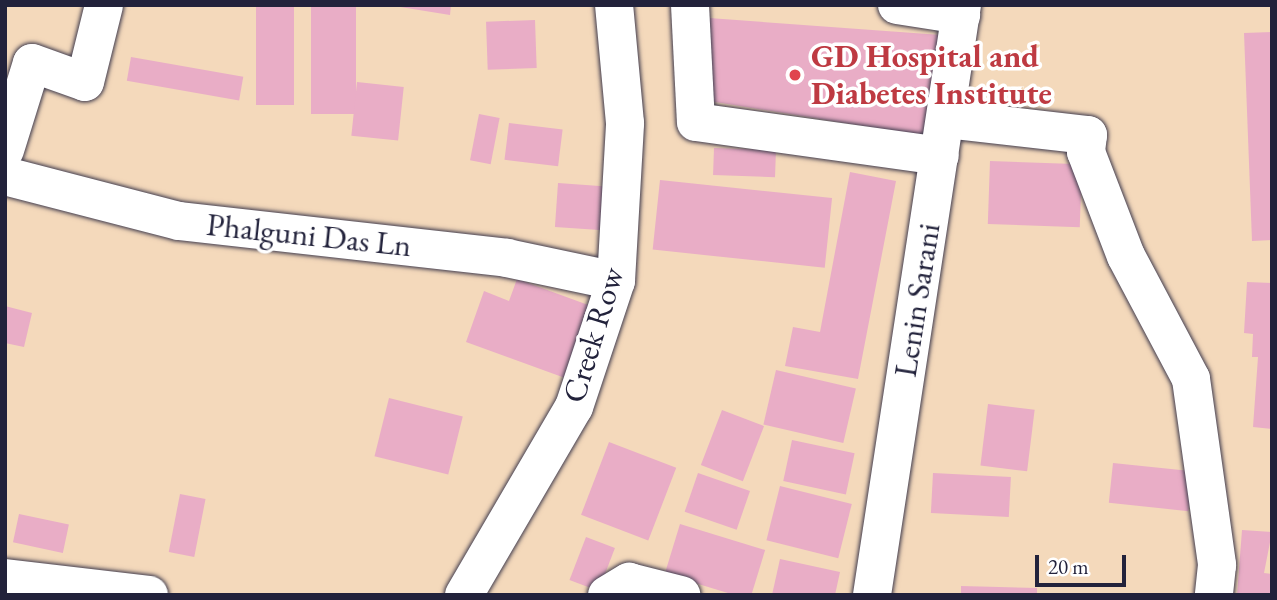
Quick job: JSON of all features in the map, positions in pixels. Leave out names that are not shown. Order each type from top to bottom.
[{"type":"street","points":[[5,150],[32,63],[85,82],[104,5]]},
{"type":"street","name":"Creek Row","points":[[464,595],[574,407],[616,281],[625,123],[614,5]]},
{"type":"street","points":[[690,5],[696,122],[940,156]]},
{"type":"street","points":[[897,5],[961,10]]},
{"type":"street","name":"Lenin Sarani","points":[[872,595],[947,119],[961,10]]},
{"type":"street","points":[[947,119],[1088,135],[1086,152],[1126,256],[1191,379],[1217,565],[1214,595]]},
{"type":"street","name":"Phalguni Das Ln","points":[[5,176],[179,221],[506,258],[616,281]]},
{"type":"street","points":[[5,578],[149,595]]},
{"type":"street","points":[[607,595],[629,582],[681,595]]},
{"type":"building","points":[[256,5],[294,5],[294,105],[256,105]]},
{"type":"building","points":[[311,5],[356,5],[356,114],[311,114]]},
{"type":"building","points":[[388,5],[451,5],[450,15]]},
{"type":"building","points":[[709,18],[941,35],[925,136],[703,100]]},
{"type":"building","points":[[535,20],[537,68],[488,70],[486,22]]},
{"type":"building","points":[[1272,32],[1272,240],[1252,241],[1244,33]]},
{"type":"building","points":[[131,57],[243,77],[239,100],[127,81]]},
{"type":"building","points":[[357,82],[404,87],[398,141],[351,136]]},
{"type":"building","points":[[479,114],[500,118],[491,164],[470,160]]},
{"type":"building","points":[[509,123],[563,130],[558,166],[504,160]]},
{"type":"building","points":[[714,148],[776,150],[775,177],[713,175]]},
{"type":"building","points":[[990,161],[1082,164],[1080,227],[988,224]]},
{"type":"building","points":[[850,172],[896,181],[858,379],[785,366],[793,327],[820,332]]},
{"type":"building","points":[[660,180],[832,198],[825,268],[653,250]]},
{"type":"building","points":[[558,183],[610,187],[607,231],[555,227]]},
{"type":"building","points":[[517,279],[591,306],[565,378],[466,342],[484,291],[509,301]]},
{"type":"building","points":[[1247,282],[1272,283],[1272,429],[1253,427],[1258,357],[1252,357],[1253,334],[1244,333]]},
{"type":"building","points":[[5,306],[32,313],[24,347],[5,343]]},
{"type":"building","points":[[776,370],[856,388],[843,443],[763,425]]},
{"type":"building","points":[[389,398],[463,416],[448,475],[374,456]]},
{"type":"building","points":[[988,404],[1035,410],[1027,471],[980,466]]},
{"type":"building","points":[[722,410],[764,426],[743,481],[701,465]]},
{"type":"building","points":[[792,440],[855,453],[846,494],[783,481]]},
{"type":"building","points":[[609,442],[676,468],[648,541],[581,515]]},
{"type":"building","points":[[1113,463],[1193,471],[1188,511],[1109,503]]},
{"type":"building","points":[[698,473],[750,491],[737,530],[685,512]]},
{"type":"building","points":[[933,473],[1011,477],[1009,517],[931,513]]},
{"type":"building","points":[[780,486],[852,504],[838,558],[766,540]]},
{"type":"building","points":[[180,494],[206,499],[194,557],[169,552]]},
{"type":"building","points":[[19,514],[69,525],[63,553],[13,542]]},
{"type":"building","points":[[680,524],[765,550],[751,595],[734,595],[665,574]]},
{"type":"building","points":[[1242,530],[1272,532],[1264,573],[1272,574],[1272,595],[1237,595]]},
{"type":"building","points":[[586,537],[615,548],[598,591],[570,580]]},
{"type":"building","points":[[780,559],[840,572],[835,595],[772,595]]},
{"type":"building","points":[[961,586],[1037,588],[1037,595],[961,595]]},
{"type":"place","name":"GD Hospital and Diabetes Institute","points":[[795,75]]}]
